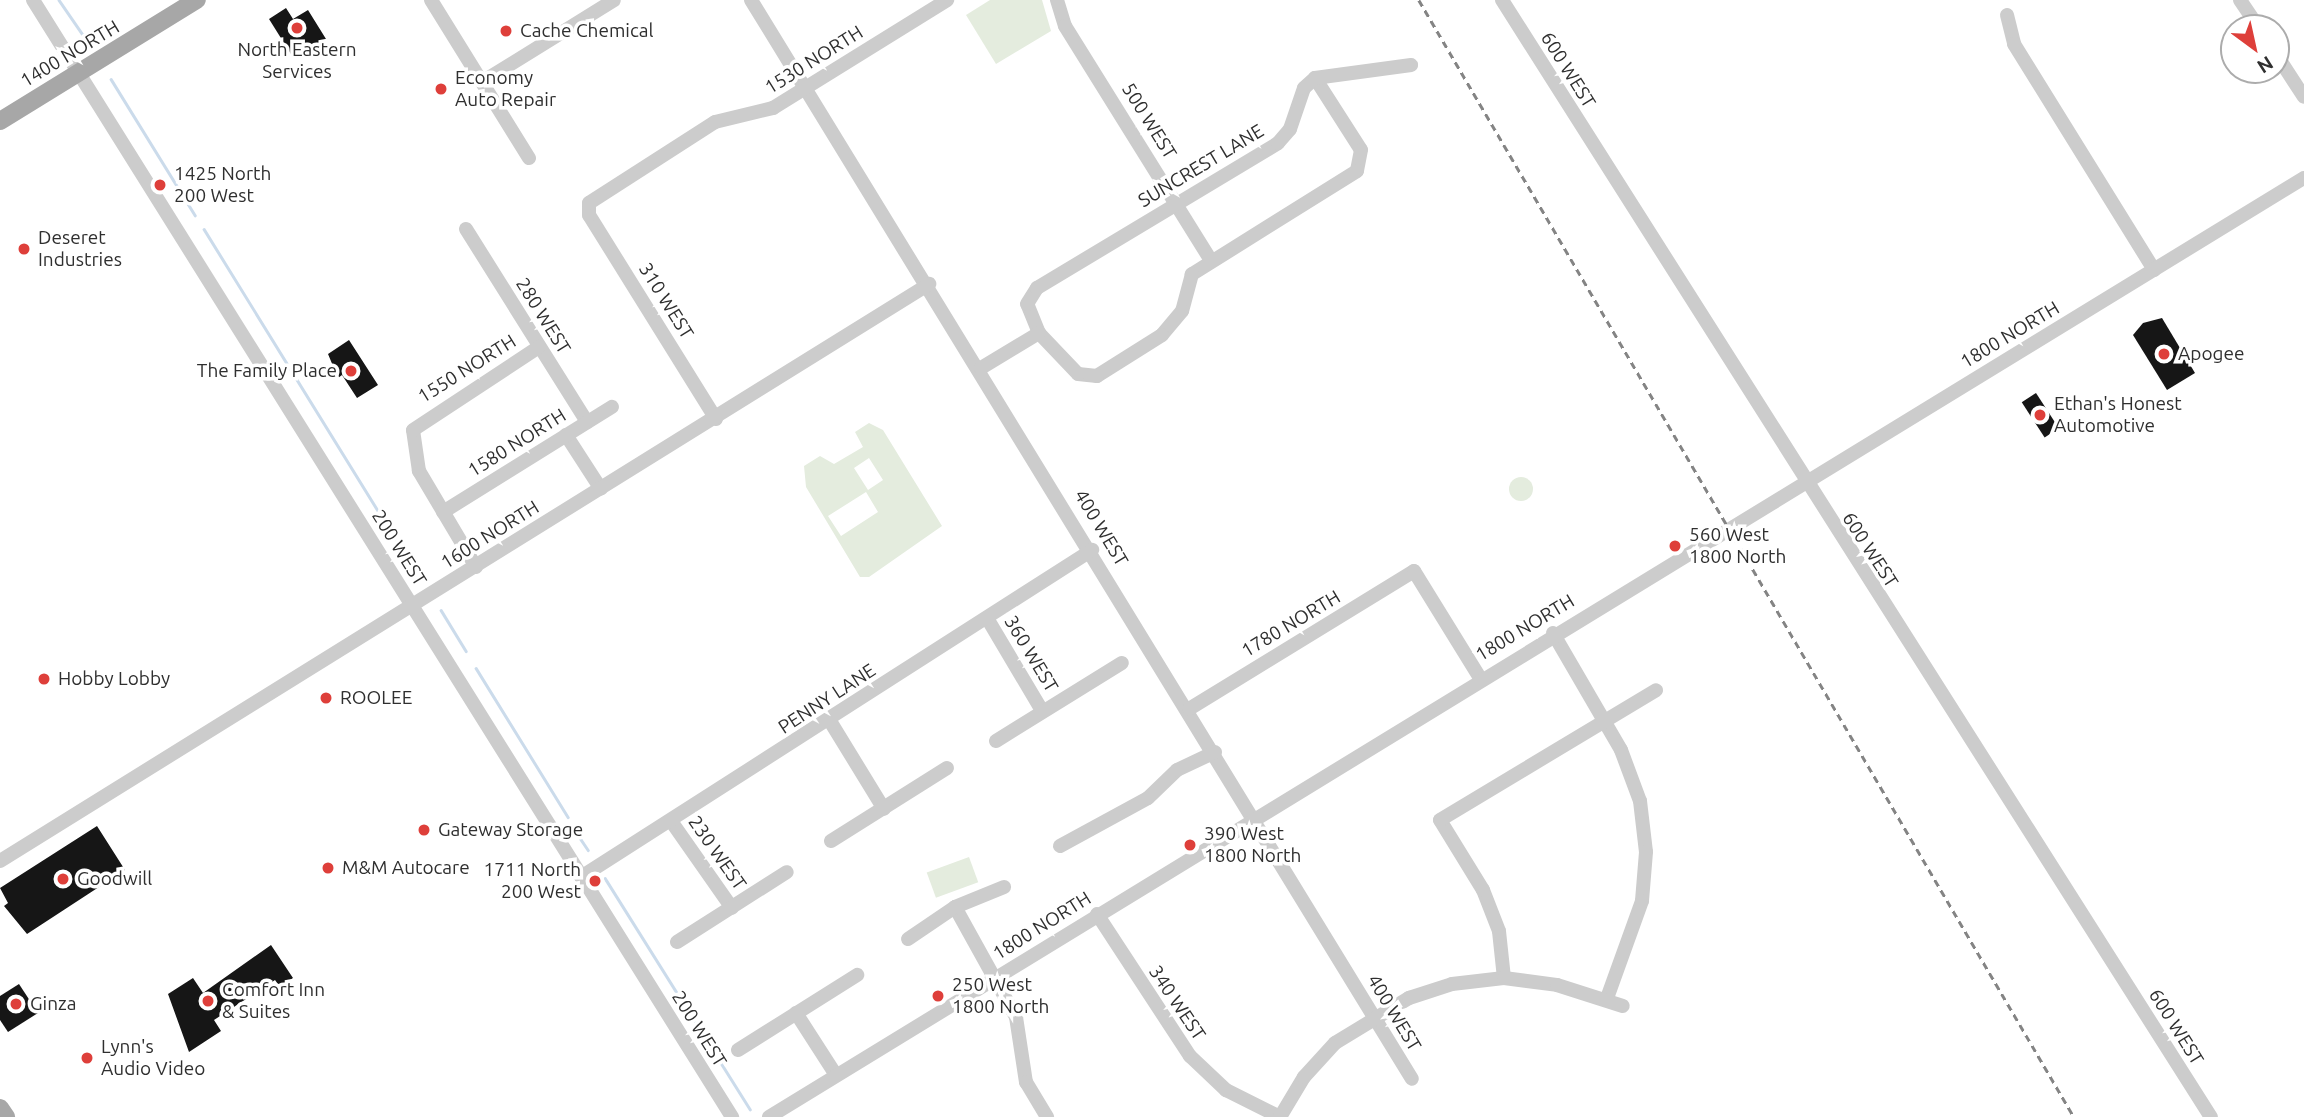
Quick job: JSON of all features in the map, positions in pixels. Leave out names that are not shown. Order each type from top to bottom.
[{"type":"main road","name":"1400 NORTH","points":[[0,121],[197,0]]},
{"type":"main road","points":[[0,1108],[6,1117]]},
{"type":"street","name":"200 WEST","points":[[33,0],[732,1117]]},
{"type":"street","points":[[431,0],[529,158]]},
{"type":"street","points":[[482,82],[614,0]]},
{"type":"street","name":"400 WEST","points":[[751,0],[1255,815],[1412,1079]]},
{"type":"street","name":"1530 NORTH","points":[[589,203],[716,121],[773,108],[947,0]]},
{"type":"street","name":"500 WEST","points":[[1057,0],[1065,26],[1211,261]]},
{"type":"street","name":"600 WEST","points":[[1502,0],[1804,484],[2211,1117]]},
{"type":"street","points":[[2007,15],[2014,44],[2154,270]]},
{"type":"street","points":[[981,368],[1039,333],[1078,374],[1097,376],[1175,324],[1185,284],[1211,261],[1357,171],[1363,161],[1315,78],[1411,65]]},
{"type":"street","points":[[2290,76],[2304,97]]},
{"type":"street","name":"SUNCREST LANE","points":[[1039,333],[1027,304],[1037,288],[1278,143],[1290,129],[1304,88],[1315,78]]},
{"type":"street","name":"1800 NORTH","points":[[769,1117],[1255,815],[2304,178]]},
{"type":"street","name":"310 WEST","points":[[589,203],[589,215],[716,419]]},
{"type":"street","name":"280 WEST","points":[[466,229],[587,422]]},
{"type":"street","name":"1600 NORTH","points":[[0,862],[414,607],[929,284]]},
{"type":"street","name":"1550 NORTH","points":[[443,512],[416,465],[415,424],[539,347]]},
{"type":"street","name":"1580 NORTH","points":[[443,512],[612,407]]},
{"type":"street","points":[[566,435],[601,489]]},
{"type":"street","points":[[443,512],[476,567]]},
{"type":"street","name":"PENNY LANE","points":[[581,877],[830,721],[1092,550]]},
{"type":"street","name":"1780 NORTH","points":[[1189,709],[1414,571],[1480,678]]},
{"type":"street","name":"360 WEST","points":[[987,618],[1041,709]]},
{"type":"street","points":[[1553,633],[1605,721],[1640,800],[1646,852],[1642,901],[1607,998]]},
{"type":"street","points":[[996,741],[1041,709],[1122,663]]},
{"type":"street","points":[[1504,978],[1499,931],[1483,890],[1440,820],[1656,691]]},
{"type":"street","points":[[830,721],[884,809]]},
{"type":"street","points":[[1060,846],[1149,798],[1177,771],[1215,752]]},
{"type":"street","points":[[831,841],[947,768]]},
{"type":"street","name":"230 WEST","points":[[671,821],[732,908]]},
{"type":"street","points":[[677,942],[787,872]]},
{"type":"street","points":[[908,939],[955,907],[1004,887]]},
{"type":"street","points":[[955,907],[1016,1017],[1026,1082],[1046,1117]]},
{"type":"street","name":"340 WEST","points":[[1097,914],[1190,1056],[1226,1090],[1280,1117]]},
{"type":"street","points":[[738,1050],[858,975]]},
{"type":"street","points":[[1280,1117],[1320,1060],[1374,1017],[1409,998],[1452,984],[1504,978],[1607,998],[1623,1006]]},
{"type":"street","points":[[796,1013],[836,1075]]},
{"type":"shaded area","points":[[990,0],[1042,0],[1051,31],[996,64],[966,15]]},
{"type":"shaded area","points":[[869,423],[883,430],[942,526],[869,577],[860,577],[806,487],[804,466],[820,456],[834,464],[863,447],[855,432]],"holes":[[[869,458],[883,480],[868,490],[854,468]],[[866,492],[878,512],[841,536],[828,516]]]},
{"type":"shaded area","points":[[1521,477],[1530,480],[1533,489],[1530,498],[1521,501],[1512,498],[1509,489],[1512,480]]},
{"type":"shaded area","points":[[969,857],[978,882],[936,898],[927,872]]},
{"type":"building","name":"North Eastern Services","points":[[286,8],[293,19],[308,10],[326,39],[294,59],[269,19]]},
{"type":"building","name":"Apogee","points":[[2162,318],[2195,373],[2167,390],[2133,335],[2143,323]]},
{"type":"building","name":"The Family Place","points":[[349,340],[378,385],[357,398],[342,375],[338,378],[328,354]]},
{"type":"building","name":"Ethan's Honest Automotive","points":[[2036,393],[2059,428],[2045,437],[2022,402]]},
{"type":"building","name":"Goodwill","points":[[97,826],[125,870],[27,934],[4,906],[8,903],[0,888]]},
{"type":"building","name":"Comfort Inn & Suites","points":[[271,945],[293,978],[280,987],[275,980],[214,1020],[221,1031],[189,1052],[168,994],[193,978],[203,993]]},
{"type":"building","name":"Ginza","points":[[19,984],[38,1013],[8,1032],[0,1020],[0,996]]},
{"type":"waterway","points":[[59,0],[88,42]]},
{"type":"waterway","points":[[111,79],[195,215]]},
{"type":"waterway","points":[[204,229],[419,577]]},
{"type":"waterway","points":[[441,610],[466,651]]},
{"type":"waterway","points":[[476,668],[568,817]]},
{"type":"waterway","points":[[578,835],[588,850]]},
{"type":"waterway","points":[[605,878],[750,1109]]},
{"type":"railway","points":[[1419,0],[2074,1117]]},
{"type":"place","name":"North Eastern Services","points":[[297,28]]},
{"type":"place","name":"Cache Chemical","points":[[506,31]]},
{"type":"place","name":"Economy Auto Repair","points":[[441,89]]},
{"type":"place","name":"1425 North 200 West","points":[[160,185]]},
{"type":"place","name":"Deseret Industries","points":[[24,249]]},
{"type":"place","name":"Apogee","points":[[2164,354]]},
{"type":"place","name":"The Family Place","points":[[351,371]]},
{"type":"place","name":"Ethan's Honest Automotive","points":[[2040,415]]},
{"type":"place","name":"560 West 1800 North","points":[[1675,546]]},
{"type":"place","name":"Hobby Lobby","points":[[44,679]]},
{"type":"place","name":"ROOLEE","points":[[326,698]]},
{"type":"place","name":"Gateway Storage","points":[[424,830]]},
{"type":"place","name":"390 West 1800 North","points":[[1190,845]]},
{"type":"place","name":"M&M Autocare","points":[[328,868]]},
{"type":"place","name":"Goodwill","points":[[63,879]]},
{"type":"place","name":"1711 North 200 West","points":[[595,881]]},
{"type":"place","name":"250 West 1800 North","points":[[938,996]]},
{"type":"place","name":"Comfort Inn & Suites","points":[[208,1001]]},
{"type":"place","name":"Ginza","points":[[16,1004]]},
{"type":"place","name":"Lynn's Audio Video","points":[[87,1058]]}]
